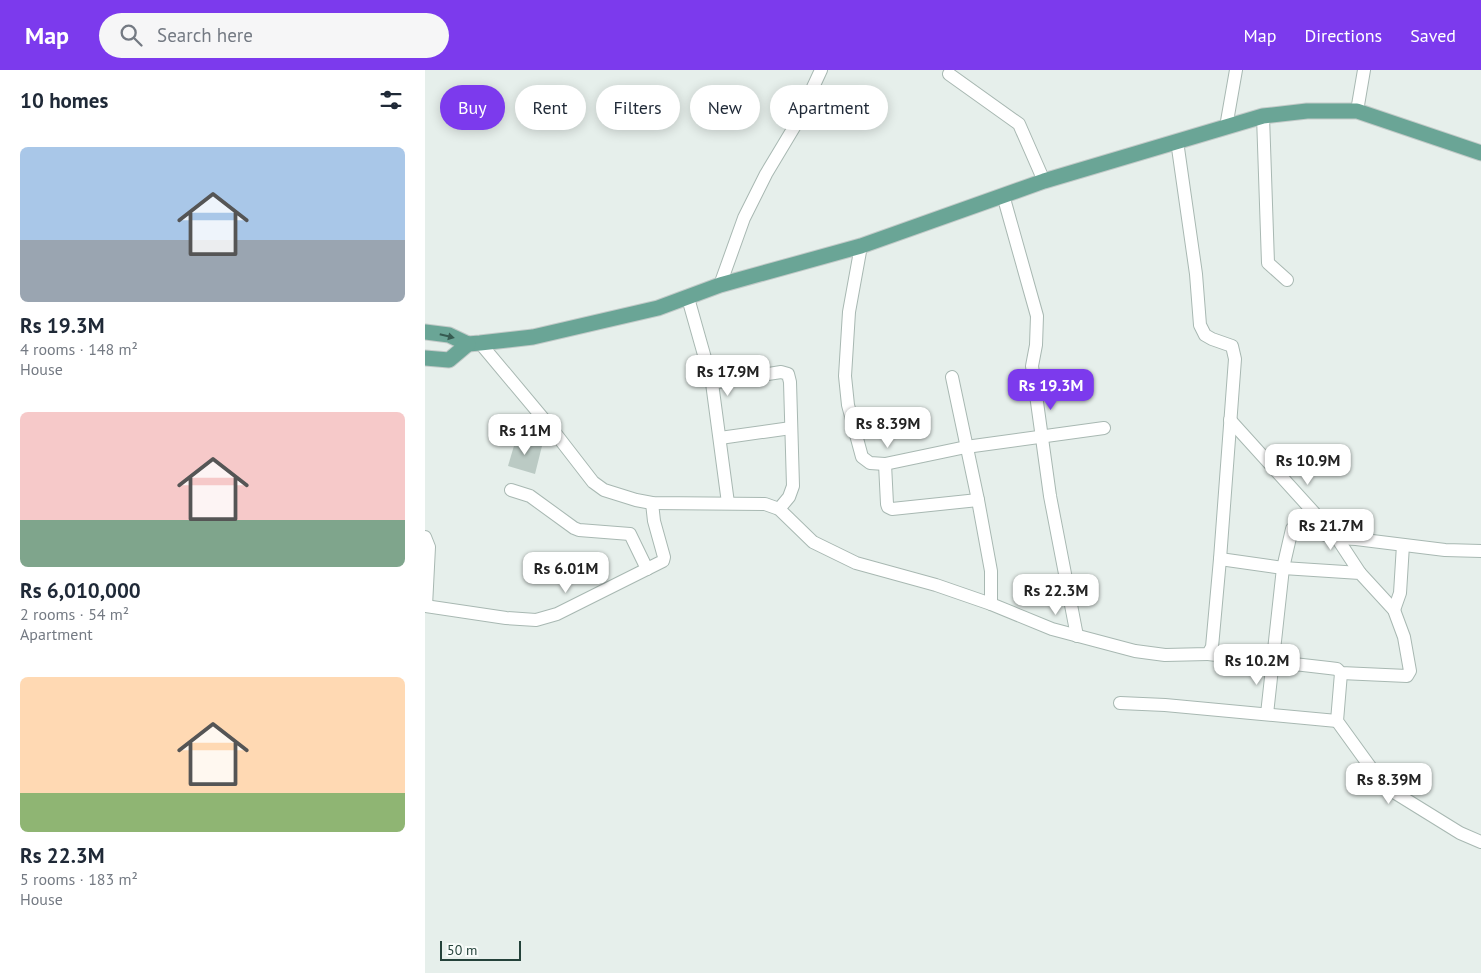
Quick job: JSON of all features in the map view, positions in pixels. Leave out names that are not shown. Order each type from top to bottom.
[{"type":"main road","points":[[425,358],[449,360],[474,344],[533,337],[657,308],[720,285],[861,246],[1044,181],[1263,116],[1307,111],[1357,111],[1481,153]]},
{"type":"main road","points":[[425,332],[449,335],[474,344]]},
{"type":"street","points":[[720,285],[744,218],[766,174],[796,124],[821,70]]},
{"type":"street","points":[[1227,127],[1236,70]]},
{"type":"street","points":[[1357,111],[1364,70]]},
{"type":"street","points":[[949,74],[1019,124],[1044,181]]},
{"type":"street","points":[[1263,116],[1268,263],[1287,280]]},
{"type":"street","points":[[1177,141],[1196,274],[1200,325],[1205,335],[1213,340],[1232,346],[1235,358],[1212,647],[1208,654]]},
{"type":"street","points":[[1003,195],[1037,316],[1036,345],[1032,366],[1050,496],[1077,636]]},
{"type":"street","points":[[861,246],[849,312],[845,376],[848,405],[863,457],[870,463],[885,464],[966,447],[1104,428]]},
{"type":"street","points":[[688,298],[712,383],[729,503]]},
{"type":"street","points":[[474,344],[552,429],[593,482],[604,490],[636,500],[652,502],[765,504],[779,509],[813,542],[856,562],[936,585],[991,604],[1052,629],[1135,651],[1165,655],[1208,654],[1337,669],[1341,673],[1407,676],[1409,671],[1404,637],[1394,610],[1361,573],[1337,538],[1230,420]]},
{"type":"street","points":[[712,383],[781,372],[788,374],[790,382],[793,486],[789,497],[779,509]]},
{"type":"street","points":[[952,377],[991,571],[991,604]]},
{"type":"street","points":[[720,438],[791,428]]},
{"type":"street","points":[[885,464],[887,504],[892,509],[978,500]]},
{"type":"street","points":[[511,490],[530,496],[579,530],[630,534],[647,569]]},
{"type":"street","points":[[425,537],[429,547],[425,606],[506,618],[535,620],[557,614],[661,563],[665,557],[654,521],[652,502]]},
{"type":"street","points":[[1267,714],[1283,568],[1289,534],[1294,528],[1337,538],[1356,538],[1445,550],[1481,551]]},
{"type":"street","points":[[1394,610],[1399,594],[1403,545]]},
{"type":"street","points":[[1220,559],[1283,568],[1361,573]]},
{"type":"street","points":[[1341,673],[1337,721],[1384,786],[1460,833],[1481,842]]},
{"type":"street","points":[[1121,703],[1165,705],[1337,721]]},
{"type":"building","points":[[516,439],[542,446],[535,474],[508,466]]}]
